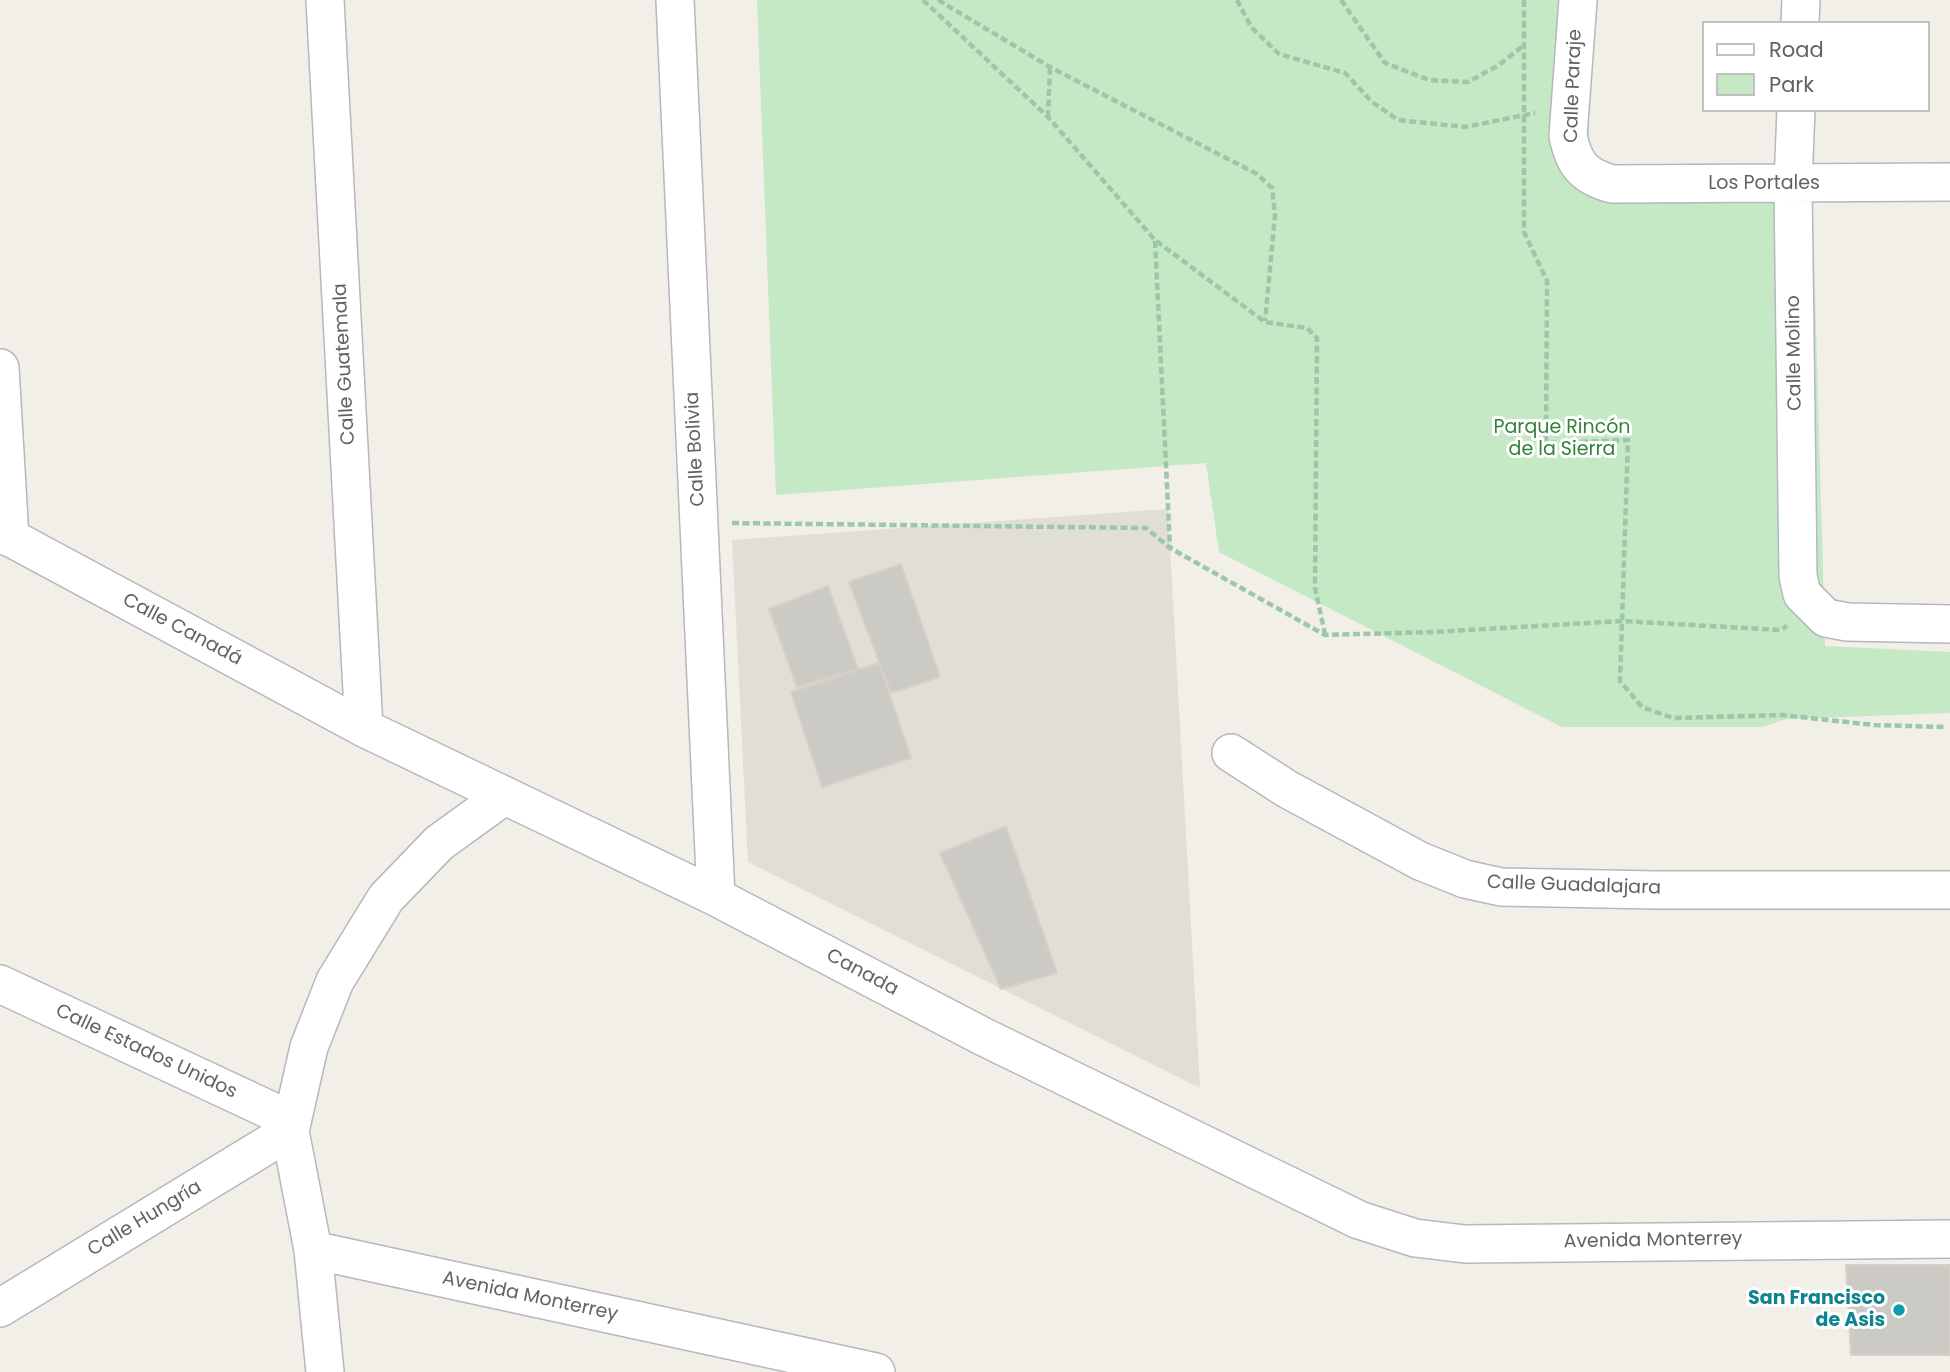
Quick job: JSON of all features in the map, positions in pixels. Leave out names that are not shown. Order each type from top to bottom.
[{"type":"street","name":"Calle Guatemala","points":[[325,0],[365,728]]},
{"type":"street","name":"Calle Bolivia","points":[[676,0],[716,897]]},
{"type":"street","name":"Calle Paraje","points":[[1578,0],[1569,136],[1572,154],[1582,169]]},
{"type":"street","points":[[1800,21],[1801,0]]},
{"type":"street","name":"Calle Molino","points":[[1796,112],[1793,184],[1798,576],[1809,601]]},
{"type":"street","name":"Los Portales","points":[[1582,169],[1595,179],[1612,184],[1950,182]]},
{"type":"street","points":[[0,368],[5,535]]},
{"type":"street","name":"Calle Canadá","points":[[5,535],[365,728]]},
{"type":"street","points":[[1809,601],[1826,618],[1847,622],[1950,624]]},
{"type":"street","name":"Canada","points":[[365,728],[716,897],[982,1036],[1284,1186],[1359,1220]]},
{"type":"street","name":"Calle Guadalajara","points":[[1231,754],[1287,789],[1420,861],[1465,879],[1501,887],[1950,890]]},
{"type":"street","points":[[325,1372],[313,1250],[291,1125],[309,1047],[335,981],[386,898],[439,844],[504,796]]},
{"type":"street","name":"Calle Estados Unidos","points":[[0,984],[291,1125]]},
{"type":"street","name":"Calle Hungría","points":[[0,1308],[291,1125]]},
{"type":"street","name":"Avenida Monterrey","points":[[1359,1220],[1415,1238],[1465,1244],[1950,1239]]},
{"type":"street","name":"Avenida Monterrey","points":[[313,1250],[749,1358],[876,1372]]},
{"type":"path","points":[[923,0],[1048,117],[1155,240],[1265,322],[1307,328],[1317,338],[1315,588],[1325,635]]},
{"type":"path","points":[[938,0],[1050,67],[1257,174],[1272,188],[1275,215],[1265,322]]},
{"type":"path","points":[[1237,0],[1251,27],[1279,54],[1345,73],[1371,102],[1398,120],[1465,127],[1571,108]]},
{"type":"path","points":[[1341,0],[1385,63],[1429,80],[1468,82],[1499,65],[1523,46]]},
{"type":"path","points":[[1524,0],[1524,232],[1547,281],[1546,443],[1628,440],[1620,681],[1642,707],[1672,718],[1782,715],[1874,725],[1944,727]]},
{"type":"path","points":[[1048,117],[1050,67]]},
{"type":"path","points":[[1155,240],[1170,548]]},
{"type":"path","points":[[699,523],[1146,528],[1170,548],[1325,635],[1434,632],[1622,621],[1780,631],[1809,601]]},
{"type":"shaded area","points":[[1168,509],[1200,1088],[748,862],[732,540]]},
{"type":"green space","name":"Parque Rincón de la Sierra","points":[[757,0],[1585,0],[1591,185],[1812,183],[1825,646],[1950,652],[1950,713],[1786,719],[1763,727],[1562,727],[1219,552],[1206,463],[776,495]]},
{"type":"building","points":[[901,564],[940,677],[891,693],[849,582]]},
{"type":"building","points":[[828,586],[858,669],[797,687],[769,609]]},
{"type":"building","points":[[879,663],[911,758],[822,787],[791,692]]},
{"type":"building","points":[[1006,826],[1057,973],[1001,989],[940,853]]},
{"type":"building","name":"San Francisco de Asis","points":[[1846,1265],[1950,1265],[1950,1355],[1851,1355]]},
{"type":"place","name":"San Francisco de Asis","points":[[1899,1310]]}]
